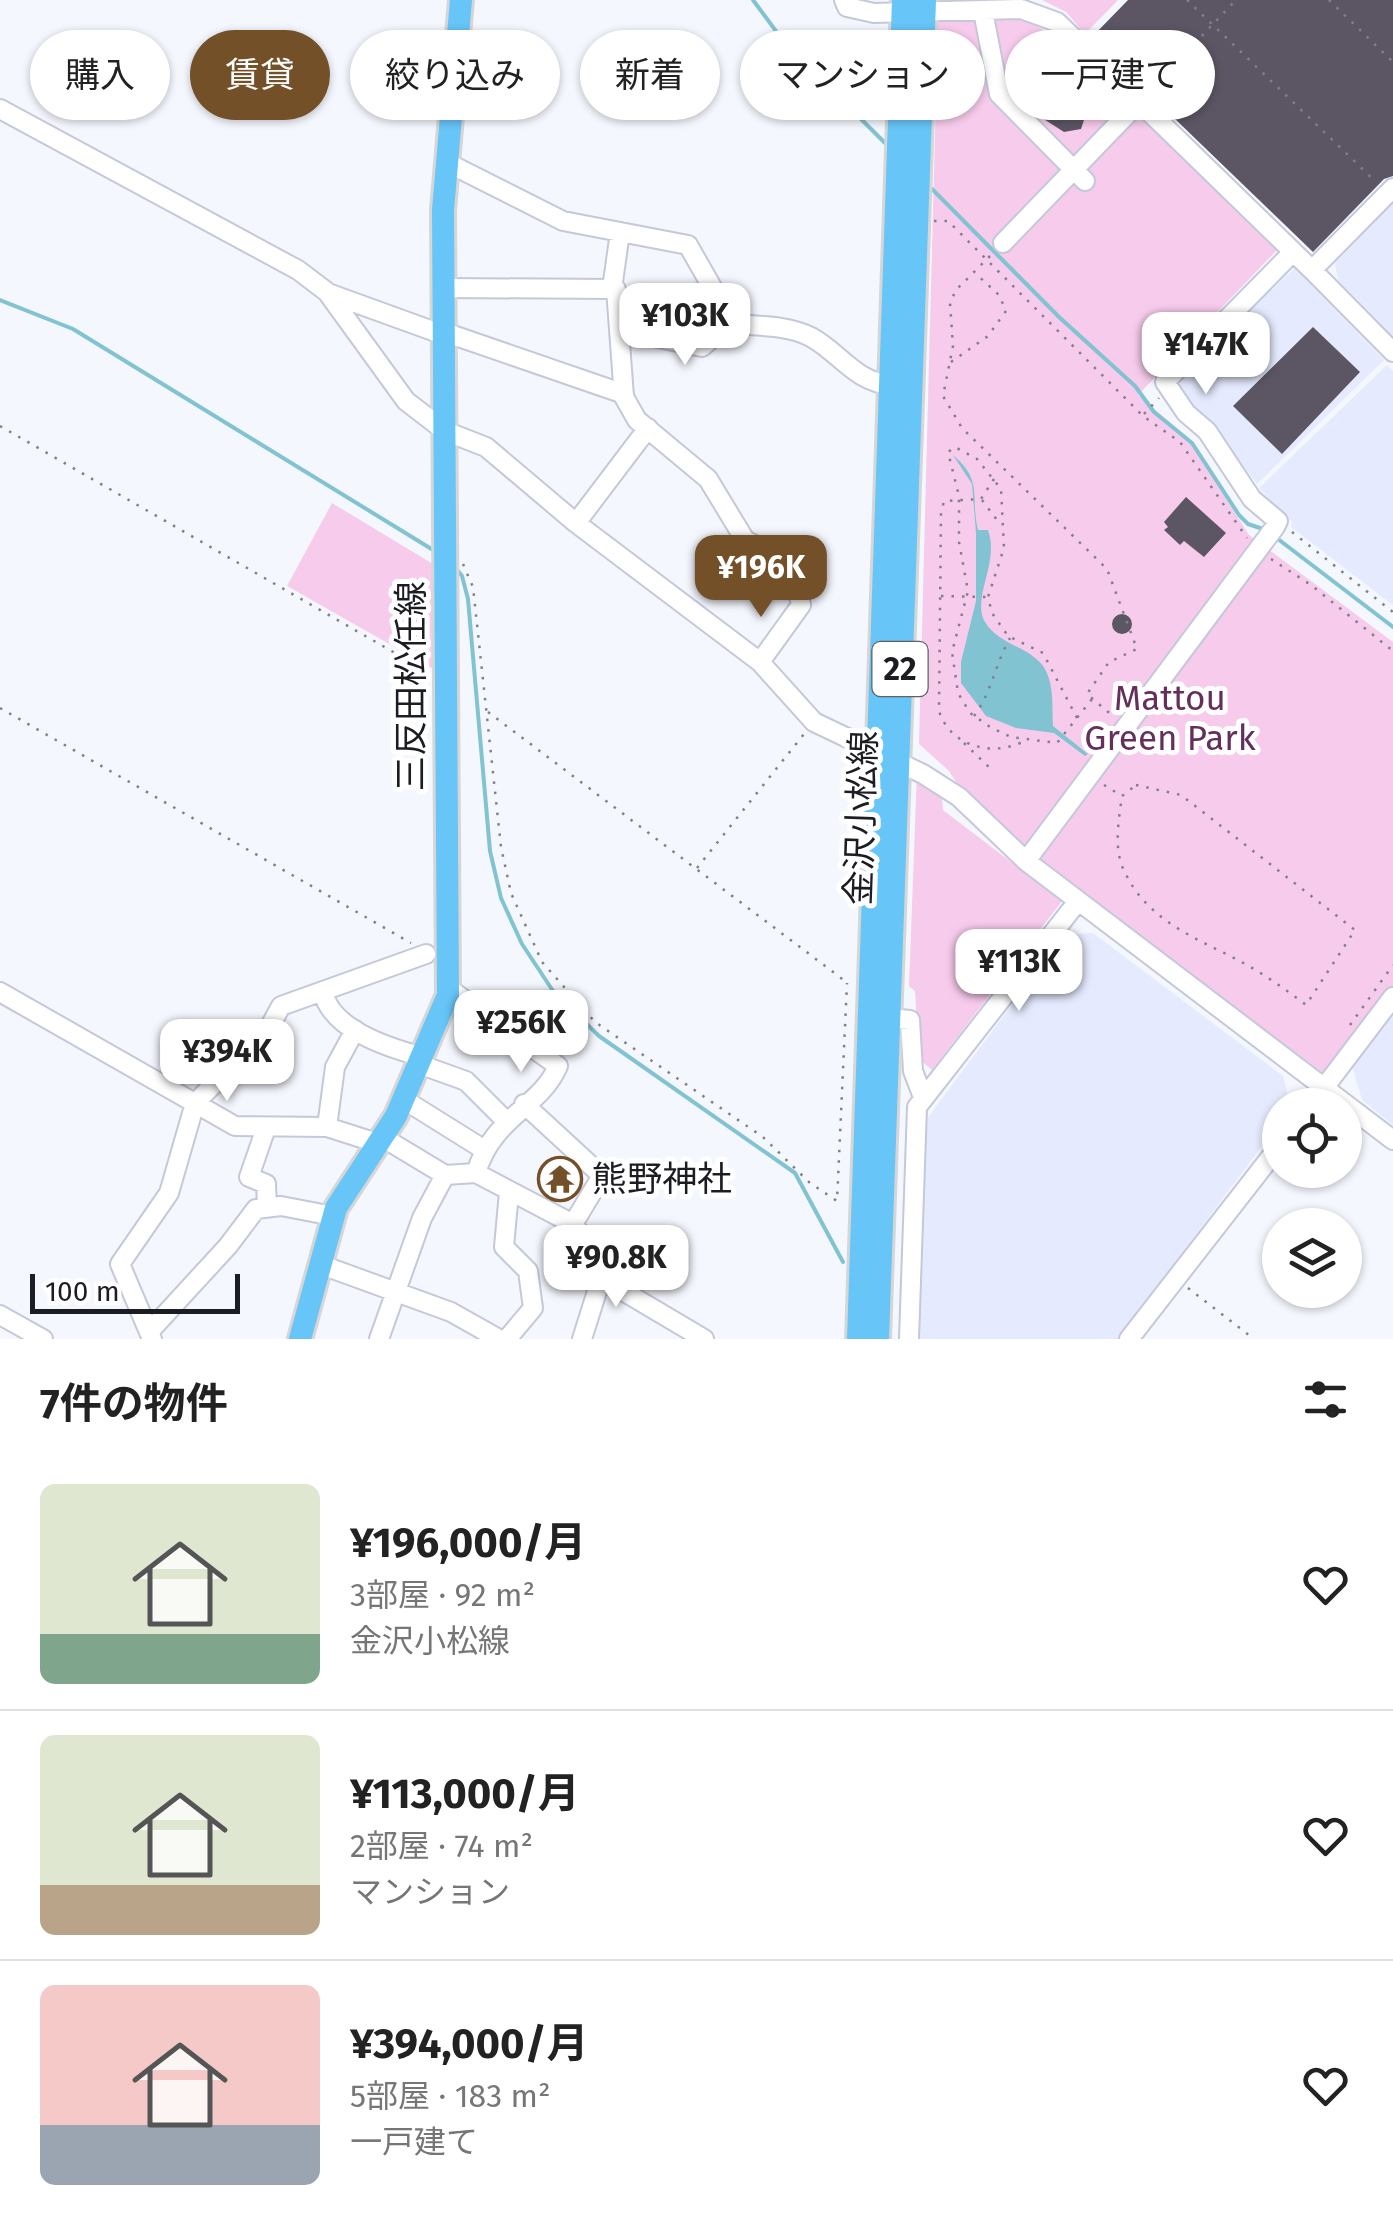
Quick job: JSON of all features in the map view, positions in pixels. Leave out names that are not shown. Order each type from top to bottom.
[{"type":"main road","name":"三反田松任線","points":[[300,1339],[333,1216],[403,1100],[448,988],[444,288],[446,162],[462,0]]},
{"type":"main road","name":"金沢小松線","points":[[878,1339],[890,1018],[890,384],[914,6]]},
{"type":"main road","name":"金沢小松線","points":[[858,1339],[858,984],[887,758],[914,6]]},
{"type":"street","points":[[844,0],[847,7],[861,10],[914,6],[982,11],[1021,9],[1057,22],[1065,30]]},
{"type":"street","points":[[982,11],[999,94],[1080,175]]},
{"type":"street","points":[[0,109],[298,270],[327,292],[406,401],[445,431],[486,446],[576,523],[760,662],[814,722],[923,774],[958,797],[1026,861],[1324,1088],[1393,997]]},
{"type":"street","points":[[1003,243],[1080,175],[1124,120]]},
{"type":"street","points":[[1157,120],[1393,352]]},
{"type":"street","points":[[446,162],[563,221],[688,244],[731,322]]},
{"type":"street","points":[[1312,270],[1390,191]]},
{"type":"street","points":[[620,232],[612,290],[624,394],[637,420],[708,479],[745,540],[791,562],[801,605],[760,662]]},
{"type":"street","points":[[1026,861],[1276,525],[1252,499],[1207,431],[1186,413],[1165,382],[1293,252]]},
{"type":"street","points":[[444,288],[612,290]]},
{"type":"street","points":[[327,292],[624,394]]},
{"type":"street","points":[[731,322],[809,336],[870,383],[890,384]]},
{"type":"street","points":[[619,330],[702,347],[731,322]]},
{"type":"street","points":[[576,523],[648,428]]},
{"type":"street","points":[[910,1339],[917,1107],[1078,902]]},
{"type":"street","points":[[333,1216],[309,1209],[256,1210],[150,1336],[120,1264],[169,1194],[195,1103],[268,1030],[280,1006],[426,954]]},
{"type":"street","points":[[448,988],[558,1066],[552,1080],[505,1120],[483,1149],[476,1173]]},
{"type":"street","points":[[323,991],[326,1003],[355,1030],[466,1081],[505,1120]]},
{"type":"street","points":[[0,992],[235,1126],[327,1127],[379,1140],[444,1174],[476,1173],[573,1224],[623,1291],[704,1339]]},
{"type":"street","points":[[890,1018],[910,1020],[913,1071],[923,1097]]},
{"type":"street","points":[[327,1127],[335,1067],[355,1030]]},
{"type":"street","points":[[403,1100],[483,1149]]},
{"type":"street","points":[[524,1104],[599,1173],[600,1180],[573,1224]]},
{"type":"street","points":[[1362,1117],[1393,1140]]},
{"type":"street","points":[[266,1128],[249,1177],[266,1184],[267,1207]]},
{"type":"street","points":[[1130,1339],[1262,1168]]},
{"type":"street","points":[[379,1339],[399,1292],[422,1218],[444,1174]]},
{"type":"street","points":[[507,1339],[532,1308],[528,1271],[504,1247],[509,1192]]},
{"type":"street","points":[[319,1264],[380,1290],[399,1292],[451,1312],[499,1339]]},
{"type":"street","points":[[582,1339],[604,1266]]},
{"type":"street","points":[[0,1314],[34,1337]]},
{"type":"path","points":[[1187,0],[1390,191]]},
{"type":"path","points":[[1206,30],[1236,0]]},
{"type":"path","points":[[1329,0],[1393,62]]},
{"type":"path","points":[[932,221],[948,221],[1142,415],[1180,442],[1260,548],[1393,652]]},
{"type":"path","points":[[987,260],[950,303],[950,363],[943,396],[955,419],[1107,569],[1137,650],[1109,662],[1087,694],[1126,727]]},
{"type":"path","points":[[950,363],[988,336],[1006,310],[999,294],[974,272]]},
{"type":"path","points":[[1142,415],[1154,403]]},
{"type":"path","points":[[0,426],[446,682]]},
{"type":"path","points":[[1077,718],[1061,695],[1043,652],[1010,637],[992,612],[988,597],[1004,548],[1001,489],[977,459],[955,446],[948,452],[959,499],[968,597],[952,652],[952,676],[974,716],[1011,737],[1056,744],[1077,718],[1092,699]]},
{"type":"path","points":[[982,499],[994,478]]},
{"type":"path","points":[[982,499],[944,502],[941,513],[939,711],[944,727],[992,770]]},
{"type":"path","points":[[982,499],[1000,524]]},
{"type":"path","points":[[1276,525],[1393,612]]},
{"type":"path","points":[[446,544],[466,568],[473,588],[504,862],[511,892],[542,962],[596,1022],[763,1137],[810,1183],[837,1201],[858,984],[696,870],[487,711]]},
{"type":"path","points":[[941,596],[988,597]]},
{"type":"path","points":[[974,716],[988,698],[996,662],[1010,637]]},
{"type":"path","points":[[0,708],[426,954]]},
{"type":"path","points":[[696,870],[814,722]]},
{"type":"path","points":[[963,742],[1006,749],[1028,739]]},
{"type":"path","points":[[1090,776],[1122,796]]},
{"type":"path","points":[[1136,784],[1181,796],[1355,930],[1306,1005],[1252,968],[1166,923],[1144,900],[1122,865],[1122,796],[1136,784]]},
{"type":"path","points":[[1176,1278],[1254,1339]]},
{"type":"shaded area","points":[[1393,203],[1393,336],[1338,280],[1335,263]]},
{"type":"shaded area","points":[[1295,268],[1384,360],[1257,484],[1220,435],[1176,391],[1176,378]]},
{"type":"shaded area","points":[[1387,365],[1393,371],[1393,605],[1291,527],[1292,522],[1259,488]]},
{"type":"shaded area","points":[[1093,933],[1283,1076],[1286,1088],[1262,1088],[1262,1146],[1118,1339],[917,1339],[926,1120],[1064,935]]},
{"type":"shaded area","points":[[1393,1010],[1393,1125],[1362,1100],[1362,1088],[1359,1088],[1351,1062]]},
{"type":"green space","points":[[1042,0],[1118,0],[1089,30],[1082,30],[1066,12]]},
{"type":"green space","name":"Mattou Green Park","points":[[938,19],[1024,19],[1044,30],[1005,30],[1005,120],[1145,120],[1278,249],[1138,395],[1187,437],[1249,535],[1393,642],[1393,986],[1326,1075],[1048,868],[970,804],[949,771],[919,744],[935,120],[985,120],[985,30],[938,30]]},
{"type":"green space","points":[[332,503],[433,564],[437,671],[287,586]]},
{"type":"green space","points":[[917,772],[942,798],[943,810],[1062,901],[932,1070],[919,1059],[915,991],[909,986]]},
{"type":"water","points":[[953,455],[969,473],[974,490],[978,530],[988,530],[991,542],[981,602],[985,622],[999,636],[1041,663],[1050,684],[1053,726],[1088,754],[1085,756],[1054,733],[1016,728],[986,716],[961,683],[961,662],[976,601],[976,533],[972,484]]},
{"type":"building","points":[[1128,0],[1393,0],[1393,176],[1384,179],[1313,252],[1176,120],[1215,120],[1215,30],[1099,30]]},
{"type":"building","points":[[1045,120],[1084,120],[1081,129],[1064,132]]},
{"type":"building","points":[[1313,327],[1360,372],[1282,454],[1233,406]]},
{"type":"building","points":[[1186,497],[1226,533],[1204,557],[1184,541],[1180,545],[1164,530],[1168,527],[1164,522]]},
{"type":"building","points":[[1122,614],[1132,624],[1122,634],[1112,624]]},
{"type":"waterway","points":[[753,0],[784,42],[885,143]]},
{"type":"waterway","points":[[932,189],[1059,317],[1135,386],[1154,412],[1192,443],[1239,515],[1248,524],[1266,530]]},
{"type":"waterway","points":[[0,300],[73,329],[438,553]]},
{"type":"waterway","points":[[1274,536],[1393,627]]},
{"type":"waterway","points":[[454,566],[462,576],[468,599],[490,851],[501,898],[522,944],[553,991],[599,1036],[795,1173],[843,1262]]},
{"type":"place","name":"熊野神社","points":[[560,1179]]}]
